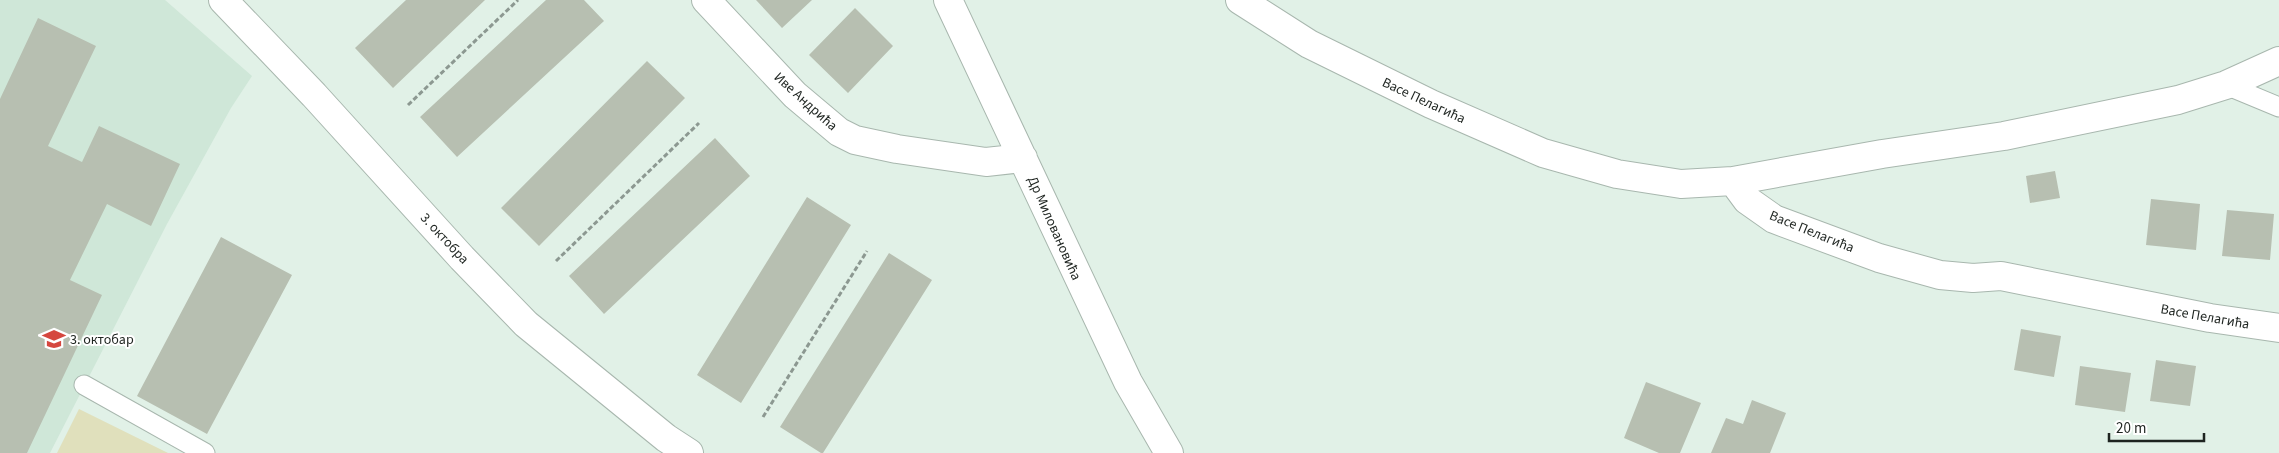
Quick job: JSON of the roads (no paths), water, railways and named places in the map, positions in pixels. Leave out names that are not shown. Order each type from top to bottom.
[{"type":"street","name":"3. октобра","points":[[223,0],[314,95],[526,324],[667,446],[689,453]]},
{"type":"street","name":"Иве Андрића","points":[[706,0],[795,95],[839,132],[855,140],[897,149],[986,162],[1023,158]]},
{"type":"street","name":"Др Миловановића","points":[[948,0],[1128,382],[1152,441],[1168,453]]},
{"type":"street","name":"Васе Пелагића","points":[[1240,0],[1309,44],[1431,104],[1543,153],[1618,174],[1681,184],[1733,181],[1747,200],[1774,219],[1879,258],[1940,275],[1973,278],[2001,276],[2210,318],[2279,328]]},
{"type":"street","points":[[1733,181],[1882,154],[2004,136],[2178,100],[2226,85],[2279,61]]},
{"type":"lane","points":[[2226,85],[2279,108]]},
{"type":"lane","points":[[84,385],[205,453]]},
{"type":"place","name":"3. октобар","points":[[54,339]]}]
